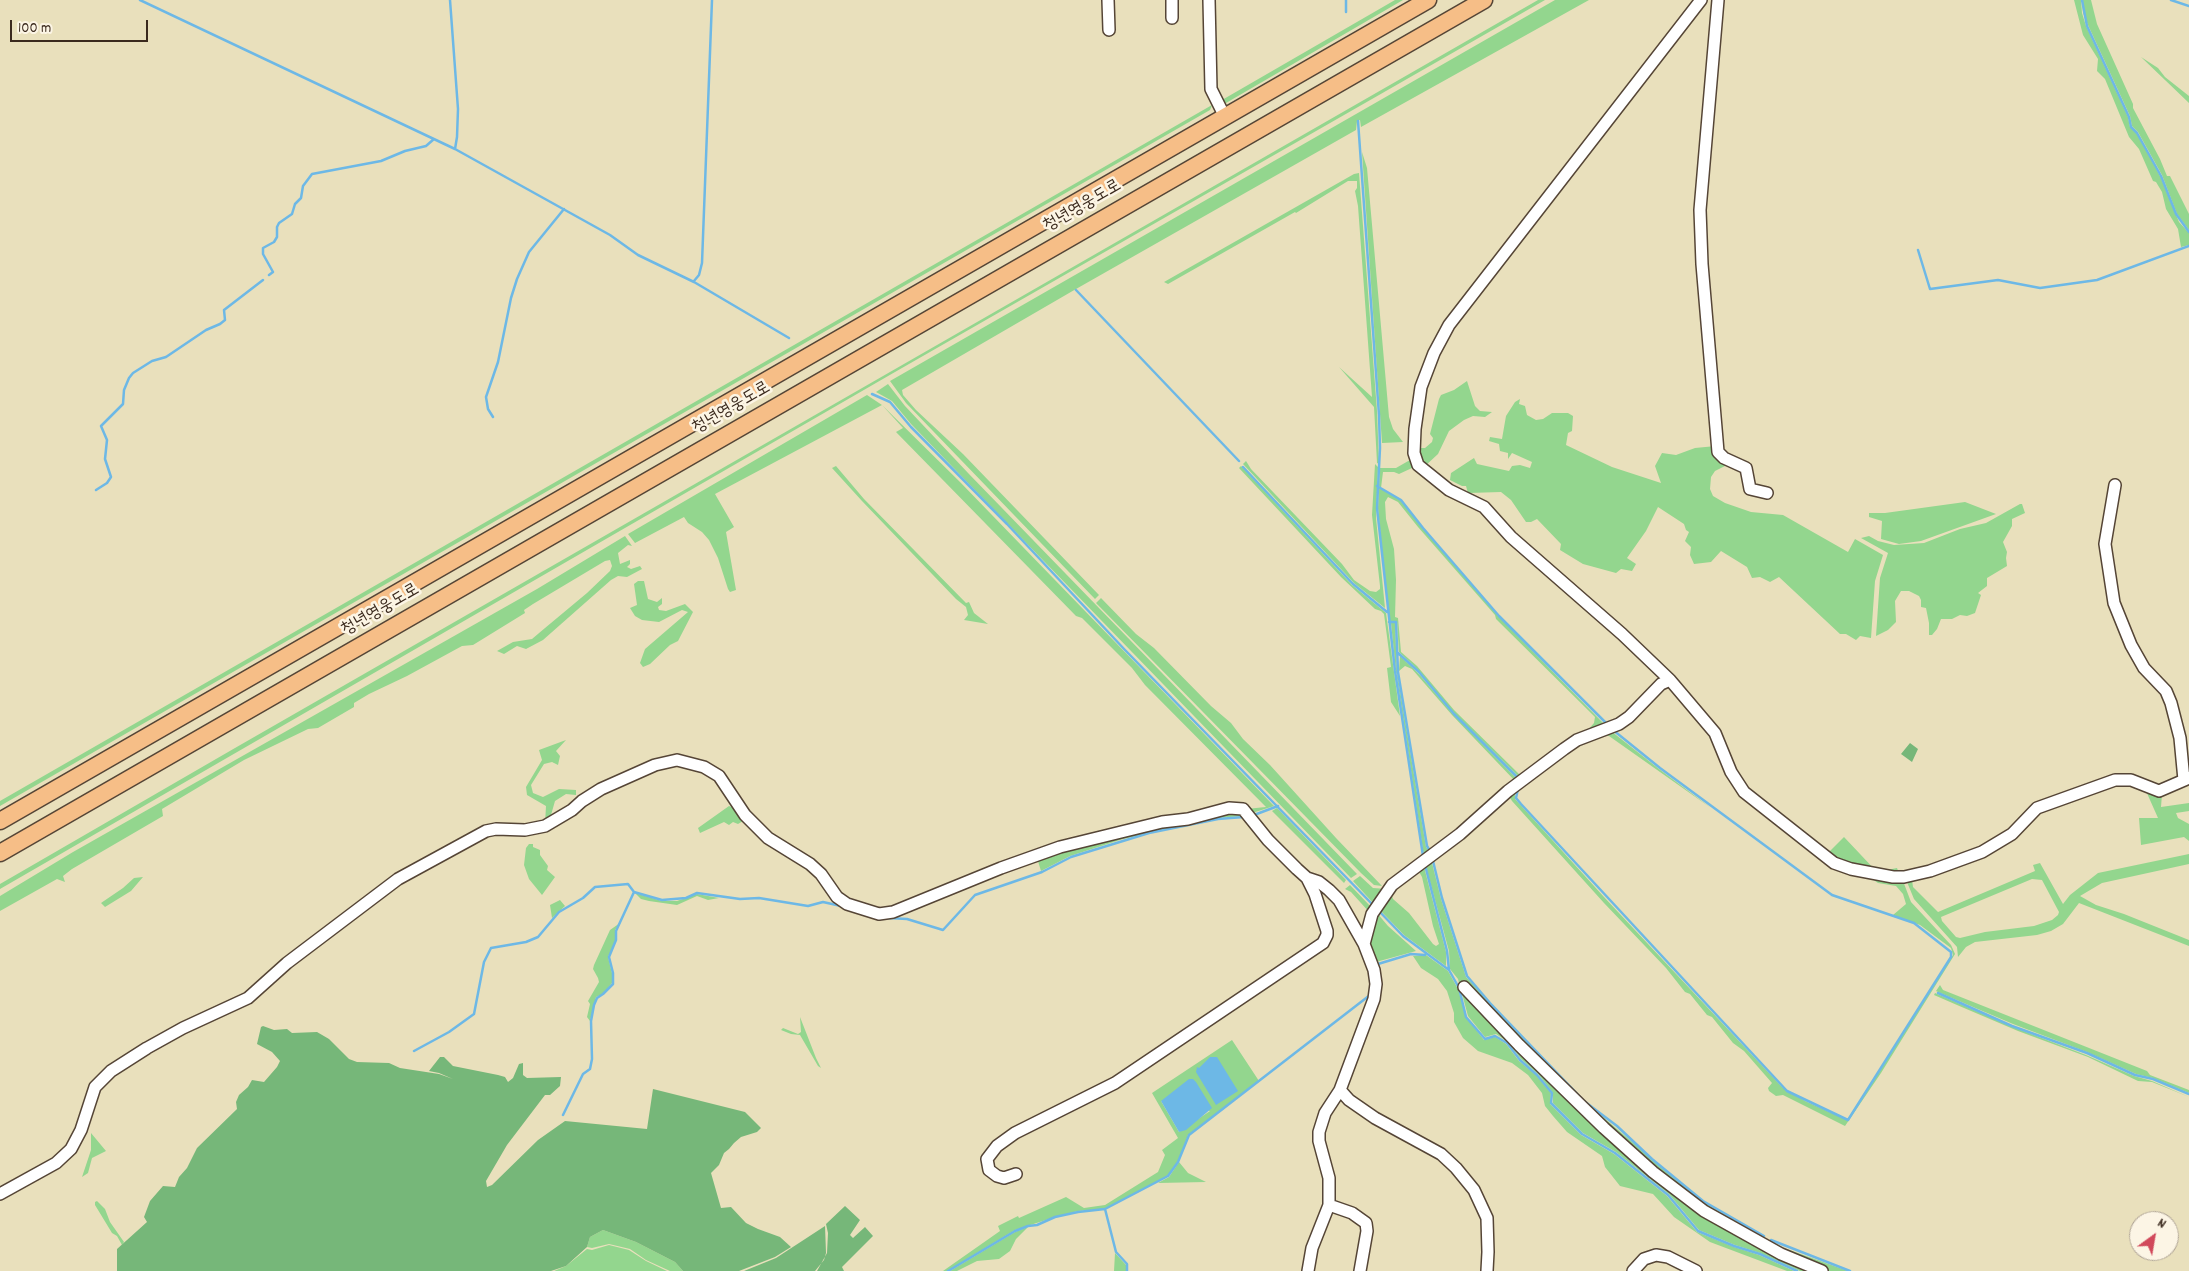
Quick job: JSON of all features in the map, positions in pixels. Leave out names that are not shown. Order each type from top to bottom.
[{"type":"highway","name":"청년영웅도로","points":[[0,821],[1428,0]]},
{"type":"highway","name":"청년영웅도로","points":[[0,853],[1484,0]]},
{"type":"street","points":[[1108,0],[1109,30]]},
{"type":"street","points":[[1172,0],[1172,18]]},
{"type":"street","points":[[1209,0],[1211,89],[1225,117]]},
{"type":"street","points":[[1701,0],[1449,325],[1425,372],[1421,387],[1414,445],[1414,453],[1418,465],[1430,477],[1449,490],[1484,507],[1511,538],[1622,634],[1670,680],[1715,733],[1731,772],[1744,792],[1834,863],[1859,871],[1893,877],[1904,877],[1930,871],[1982,852],[2012,834],[2037,808],[2116,780],[2130,780],[2159,791],[2186,779],[2180,738],[2171,703],[2166,691],[2144,668],[2131,645],[2114,604],[2105,544],[2116,485]]},
{"type":"street","points":[[1718,0],[1700,210],[1702,264],[1718,452],[1724,458],[1746,468],[1750,488],[1767,493]]},
{"type":"street","points":[[1364,944],[1372,914],[1392,886],[1460,834],[1508,791],[1564,749],[1589,734],[1619,724],[1630,717],[1661,684],[1670,680]]},
{"type":"street","points":[[0,1194],[38,1174],[60,1160],[71,1149],[81,1130],[95,1086],[106,1075],[170,1035],[248,998],[287,963],[398,879],[486,831],[496,829],[524,830],[545,826],[572,810],[601,788],[667,762],[677,760],[696,764],[719,776],[745,815],[768,838],[810,864],[821,874],[837,897],[847,904],[879,914],[893,912],[1060,847],[1229,808],[1243,809],[1268,840],[1307,878],[1315,894],[1328,935],[1323,942],[1115,1083],[1015,1133],[1003,1142],[988,1156],[987,1165],[989,1170],[997,1176],[1004,1178],[1016,1174]]},
{"type":"street","points":[[1307,878],[1319,882],[1339,900],[1364,944],[1374,970],[1376,984],[1374,999],[1340,1090],[1325,1113],[1319,1132],[1319,1141],[1329,1178],[1329,1205],[1312,1248],[1308,1271]]},
{"type":"street","points":[[1464,987],[1519,1045],[1604,1128],[1654,1172],[1704,1211],[1781,1254],[1822,1271]]},
{"type":"street","points":[[1340,1090],[1349,1100],[1375,1118],[1440,1154],[1456,1168],[1474,1190],[1487,1218],[1487,1271]]},
{"type":"street","points":[[1329,1205],[1352,1213],[1366,1223],[1367,1230],[1360,1271]]},
{"type":"street","points":[[1633,1271],[1644,1259],[1656,1255],[1668,1257],[1696,1271]]},
{"type":"green space","points":[[1395,0],[1403,0],[1226,103],[1222,100]]},
{"type":"green space","points":[[1538,0],[1545,0],[895,372],[0,889],[0,884],[235,748]]},
{"type":"green space","points":[[1555,0],[1589,0],[1361,127],[1360,120],[1357,121],[1356,130],[902,390],[903,395],[916,410],[963,454],[1099,595],[1095,599],[906,403],[890,381]]},
{"type":"green space","points":[[2074,0],[2081,0],[2086,26],[2128,117],[2130,127],[2137,133],[2160,176],[2179,222],[2189,233],[2189,245],[2181,247],[2178,229],[2166,209],[2162,192],[2156,182],[2153,181],[2139,149],[2129,137],[2105,79],[2097,71],[2098,59],[2083,35]]},
{"type":"green space","points":[[2082,0],[2091,0],[2097,24],[2133,104],[2133,108],[2167,176],[2170,176],[2189,214],[2189,230],[2177,214],[2162,175],[2138,132],[2132,126],[2130,116],[2083,13]]},
{"type":"green space","points":[[2141,57],[2158,68],[2165,77],[2189,96],[2189,103]]},
{"type":"green space","points":[[1212,105],[1210,110],[0,806],[0,801]]},
{"type":"green space","points":[[1362,152],[1367,168],[1389,417],[1393,429],[1403,442],[1382,443]]},
{"type":"green space","points":[[1359,173],[1377,411],[1379,464],[1377,463],[1374,407],[1339,367],[1372,397],[1358,206],[1355,191],[1357,181],[1348,181],[1296,213],[1168,284],[1164,282],[1354,174]]},
{"type":"green space","points":[[1467,381],[1475,406],[1480,411],[1492,412],[1485,417],[1473,416],[1449,431],[1438,454],[1424,467],[1417,448],[1425,448],[1432,442],[1433,438],[1430,434],[1441,395],[1454,390]]},
{"type":"green space","points":[[888,384],[905,406],[969,474],[1357,874],[1351,878],[911,424],[892,401],[876,392]]},
{"type":"green space","points":[[867,395],[882,405],[715,494],[734,527],[726,532],[736,590],[730,592],[728,589],[718,558],[709,540],[702,532],[688,523],[684,517],[635,543],[628,534]]},
{"type":"green space","points":[[1520,399],[1519,404],[1525,406],[1527,415],[1536,420],[1543,419],[1552,413],[1568,413],[1573,416],[1572,431],[1568,433],[1566,445],[1612,467],[1661,483],[1655,466],[1662,453],[1676,455],[1695,448],[1716,446],[1729,464],[1715,471],[1711,477],[1710,489],[1713,496],[1725,503],[1751,512],[1783,515],[1848,552],[1855,539],[1883,555],[1875,581],[1871,638],[1860,636],[1856,640],[1846,634],[1840,634],[1779,577],[1770,582],[1760,577],[1752,578],[1747,567],[1721,551],[1711,562],[1694,564],[1690,555],[1691,547],[1685,541],[1689,532],[1684,524],[1658,507],[1646,531],[1627,558],[1636,564],[1632,571],[1621,569],[1616,573],[1583,564],[1560,550],[1561,544],[1537,519],[1526,522],[1511,500],[1501,492],[1468,493],[1466,486],[1450,480],[1451,473],[1474,458],[1477,464],[1509,471],[1512,466],[1520,465],[1530,468],[1532,462],[1512,453],[1508,459],[1508,453],[1500,451],[1499,444],[1489,441],[1490,437],[1502,439],[1506,416],[1515,402]]},
{"type":"green space","points":[[882,405],[960,482],[1274,806],[1249,814],[1246,809],[1266,807],[1145,685],[1132,668],[1082,618],[1076,616],[896,432],[903,428]]},
{"type":"green space","points":[[1410,460],[1483,512],[1442,490],[1412,468],[1399,474],[1383,472],[1381,488],[1379,486],[1380,468],[1396,468]]},
{"type":"green space","points":[[1246,461],[1251,469],[1342,564],[1354,580],[1370,591],[1376,592],[1380,589],[1380,586],[1372,515],[1375,464],[1378,467],[1376,518],[1385,608],[1354,583],[1243,464]]},
{"type":"green space","points":[[836,466],[864,499],[966,603],[969,602],[974,613],[988,624],[964,620],[968,615],[966,607],[956,599],[862,501],[832,468]]},
{"type":"green space","points":[[1241,466],[1352,585],[1386,613],[1400,716],[1391,702],[1387,668],[1391,667],[1384,614],[1375,609],[1341,577],[1239,468]]},
{"type":"green space","points":[[1379,487],[1400,500],[1499,617],[1605,725],[1587,731],[1594,723],[1595,717],[1496,619],[1495,615],[1398,502],[1388,497],[1385,502],[1386,519],[1394,549],[1396,580],[1395,617],[1398,618],[1401,652],[1417,666],[1454,710],[1522,777],[1519,777],[1454,713],[1414,666],[1399,652],[1397,621],[1390,621],[1388,612],[1378,508]]},
{"type":"green space","points":[[1965,502],[1996,514],[1921,541],[1899,544],[1881,539],[1882,521],[1869,517],[1869,513],[1885,513]]},
{"type":"green space","points":[[2022,504],[2025,513],[2012,519],[2012,526],[2003,542],[2007,552],[2007,566],[1987,578],[1987,586],[1978,593],[1981,595],[1975,613],[1967,616],[1960,615],[1952,619],[1941,619],[1937,629],[1932,635],[1929,635],[1926,608],[1921,607],[1919,596],[1909,591],[1901,591],[1895,601],[1896,622],[1888,630],[1876,636],[1880,578],[1888,553],[1861,538],[1869,536],[1878,541],[1894,545],[1924,543],[1960,529],[1986,523]]},
{"type":"green space","points":[[625,536],[632,546],[628,545],[618,553],[620,564],[630,560],[630,564],[627,567],[631,569],[640,566],[642,569],[627,577],[618,576],[611,580],[543,640],[526,649],[517,646],[504,654],[497,651],[513,642],[532,639],[610,571],[612,566],[610,560],[605,561],[533,604],[524,610],[525,613],[473,645],[462,646],[369,694],[354,703],[354,707],[318,728],[308,729],[244,760],[162,809],[163,816],[72,869],[63,876],[65,882],[57,879],[0,911],[0,896],[73,852],[537,589]]},
{"type":"green space","points":[[638,581],[644,581],[648,599],[657,602],[662,598],[662,604],[658,607],[659,610],[666,611],[685,604],[693,612],[678,641],[670,645],[650,664],[643,667],[640,663],[645,649],[688,612],[682,610],[659,622],[642,620],[635,616],[630,608],[637,605],[634,584]]},
{"type":"green space","points":[[1101,598],[1136,634],[1154,648],[1211,706],[1231,723],[1243,739],[1270,765],[1382,886],[1374,885],[1361,873],[1096,603]]},
{"type":"green space","points":[[1391,623],[1395,623],[1397,672],[1426,847],[1430,853],[1424,857],[1396,671]]},
{"type":"green space","points":[[1400,656],[1419,674],[1453,714],[1517,779],[1516,782],[1452,715],[1412,669],[1405,666],[1399,671]]},
{"type":"green space","points":[[1611,731],[1711,808],[1609,736],[1604,735]]},
{"type":"green space","points":[[566,740],[556,751],[560,756],[558,765],[552,762],[544,764],[531,785],[533,793],[543,797],[559,789],[576,790],[576,795],[566,794],[555,801],[549,822],[545,824],[546,806],[527,795],[526,787],[542,760],[539,750]]},
{"type":"green space","points":[[1910,743],[1918,749],[1912,762],[1901,754]]},
{"type":"green space","points":[[1519,786],[1515,793],[1515,799],[1782,1087],[1805,1101],[1847,1120],[1953,955],[1951,948],[1920,925],[1893,915],[1906,904],[1903,894],[1896,886],[1878,883],[1866,875],[1903,881],[1911,902],[1951,945],[1955,954],[1881,1073],[1845,1126],[1783,1095],[1776,1096],[1769,1091],[1768,1088],[1772,1083],[1744,1051],[1733,1043],[1690,994],[1685,992],[1666,968],[1604,903],[1512,801],[1509,796]]},
{"type":"green space","points":[[2146,791],[2162,794],[2161,807],[2189,803],[2189,811],[2176,813],[2178,818],[2189,824],[2189,841],[2184,837],[2141,845],[2139,818],[2158,818]]},
{"type":"green space","points":[[729,806],[739,810],[744,816],[743,821],[738,824],[733,822],[729,825],[724,822],[700,833],[698,828]]},
{"type":"green space","points":[[1277,808],[1346,880],[1344,883],[1272,811]]},
{"type":"green space","points":[[1237,809],[1244,816],[1218,818],[1123,839],[1070,856],[1041,871],[1037,858]]},
{"type":"green space","points":[[1844,837],[1877,872],[1897,868],[1900,876],[1881,874],[1826,855]]},
{"type":"green space","points":[[529,844],[533,844],[533,847],[540,850],[540,855],[548,866],[547,870],[555,877],[542,895],[529,879],[524,865],[526,848]]},
{"type":"green space","points":[[2189,854],[2189,864],[2102,883],[2080,896],[2096,905],[2189,940],[2189,946],[2079,903],[2063,924],[2051,931],[2037,935],[1975,942],[1966,947],[1958,957],[1957,947],[1914,899],[1907,882],[1912,880],[1913,887],[1938,912],[2035,871],[2033,865],[2040,863],[2063,904],[2070,895],[2098,873]],"holes":[[[2032,879],[2042,880],[2059,912],[2052,920],[2034,926],[1985,932],[1960,938],[1956,937],[1942,921],[1941,917]]]},
{"type":"green space","points":[[1431,859],[1441,899],[1466,977],[1584,1101],[1703,1202],[1764,1238],[1758,1238],[1705,1210],[1654,1171],[1603,1125],[1465,986],[1462,988],[1603,1130],[1654,1175],[1704,1213],[1782,1256],[1818,1271],[1800,1271],[1760,1253],[1699,1230],[1669,1194],[1616,1152],[1583,1133],[1553,1103],[1553,1093],[1508,1042],[1496,1034],[1485,1037],[1468,1016],[1458,979],[1450,969],[1449,951],[1425,863]]},
{"type":"green space","points":[[1423,863],[1446,952],[1446,966],[1404,935],[1380,910],[1390,891],[1393,899],[1409,913],[1433,944],[1436,946],[1439,944],[1422,877],[1417,868]]},
{"type":"green space","points":[[1360,876],[1373,888],[1387,889],[1375,905],[1353,881]]},
{"type":"green space","points":[[143,877],[131,891],[105,907],[101,903],[134,878]]},
{"type":"green space","points":[[1350,885],[1372,908],[1370,913],[1351,892],[1345,889]]},
{"type":"green space","points":[[635,893],[662,901],[677,901],[697,894],[719,898],[708,900],[697,896],[677,905],[641,899]]},
{"type":"green space","points":[[560,900],[565,906],[552,918],[550,905]]},
{"type":"green space","points":[[1377,913],[1388,926],[1416,951],[1376,962],[1368,946]]},
{"type":"green space","points":[[620,923],[615,930],[616,940],[608,957],[612,973],[612,983],[603,994],[596,997],[590,1021],[587,1017],[590,1004],[588,1001],[599,982],[593,969],[594,965],[610,930]]},
{"type":"green space","points":[[1426,955],[1448,971],[1458,989],[1466,1017],[1484,1040],[1495,1037],[1506,1044],[1519,1061],[1536,1075],[1551,1093],[1550,1104],[1581,1135],[1614,1154],[1667,1196],[1697,1232],[1759,1255],[1794,1271],[1787,1271],[1710,1242],[1674,1217],[1653,1194],[1620,1186],[1605,1167],[1602,1156],[1567,1132],[1553,1116],[1545,1106],[1542,1093],[1528,1075],[1512,1063],[1478,1051],[1463,1038],[1454,1022],[1454,1013],[1447,991],[1438,979],[1421,968],[1413,956]]},
{"type":"green space","points":[[1940,985],[1943,990],[2147,1071],[2150,1075],[2189,1090],[2189,1093],[2153,1078],[2136,1074],[2087,1052],[2013,1024],[1938,992],[1936,991]]},
{"type":"green space","points":[[1935,993],[2013,1027],[2086,1055],[2134,1076],[2152,1081],[2189,1097],[2152,1082],[2138,1081],[2088,1057],[2018,1031],[1957,1005],[1934,995]]},
{"type":"green space","points":[[800,1017],[821,1068],[800,1035],[781,1030],[783,1028],[798,1034],[801,1032]]},
{"type":"green space","points":[[261,1027],[274,1030],[287,1029],[292,1033],[317,1032],[329,1039],[349,1059],[357,1062],[389,1063],[400,1068],[439,1074],[453,1079],[439,1073],[429,1071],[440,1057],[444,1057],[453,1066],[505,1077],[508,1082],[513,1078],[519,1064],[523,1063],[523,1075],[527,1078],[561,1077],[560,1086],[550,1095],[545,1095],[507,1145],[486,1181],[487,1187],[492,1185],[538,1140],[565,1121],[647,1129],[653,1089],[745,1112],[761,1128],[757,1132],[741,1137],[734,1143],[724,1153],[719,1165],[711,1173],[721,1208],[731,1207],[746,1223],[780,1237],[791,1247],[775,1257],[739,1271],[683,1271],[675,1262],[636,1242],[603,1230],[590,1237],[587,1247],[566,1266],[551,1271],[117,1271],[117,1249],[147,1222],[144,1217],[150,1201],[163,1186],[175,1187],[197,1148],[237,1109],[236,1102],[239,1095],[248,1087],[252,1080],[264,1082],[277,1067],[280,1061],[272,1052],[257,1044]]},
{"type":"green space","points":[[1232,1040],[1259,1081],[1188,1135],[1178,1161],[1168,1176],[1104,1209],[1078,1211],[1015,1230],[947,1271],[943,1271],[1000,1231],[998,1226],[1018,1216],[1019,1218],[1066,1197],[1084,1208],[1105,1205],[1158,1172],[1165,1155],[1162,1150],[1178,1138],[1152,1093]],"holes":[[[1161,1101],[1210,1111],[1179,1132]]]},
{"type":"green space","points":[[91,1133],[106,1151],[92,1158],[88,1173],[82,1177],[91,1150]]},
{"type":"green space","points":[[1179,1162],[1188,1173],[1206,1182],[1158,1183],[1169,1177]]},
{"type":"green space","points":[[97,1201],[105,1209],[110,1222],[124,1242],[122,1245],[117,1236],[112,1233],[95,1205]]},
{"type":"green space","points":[[845,1206],[860,1220],[850,1235],[853,1238],[865,1227],[873,1236],[842,1267],[844,1271],[817,1271],[827,1253],[828,1233],[826,1224]]},
{"type":"green space","points":[[825,1226],[826,1253],[824,1260],[815,1271],[744,1271],[776,1258]]},
{"type":"green space","points":[[1028,1227],[1016,1239],[1010,1251],[999,1259],[977,1261],[957,1271],[950,1271],[1015,1232]]},
{"type":"green space","points":[[603,1230],[636,1242],[675,1262],[683,1271],[670,1271],[646,1260],[630,1249],[609,1244],[592,1248],[587,1247],[590,1237]]},
{"type":"green space","points":[[1769,1241],[1784,1248],[1848,1271],[1826,1271]]},
{"type":"green space","points":[[609,1245],[629,1250],[667,1271],[554,1271],[566,1266],[587,1249],[592,1250]]},
{"type":"green space","points":[[1115,1253],[1126,1265],[1126,1271],[1114,1271]]},
{"type":"water","points":[[1210,1057],[1217,1057],[1238,1091],[1216,1105],[1196,1072],[1197,1067],[1199,1068]]},
{"type":"water","points":[[1189,1079],[1193,1079],[1196,1082],[1212,1108],[1186,1130],[1179,1132],[1161,1101]]},
{"type":"waterway","points":[[140,0],[455,149],[610,235],[638,255],[694,282],[789,338]]},
{"type":"waterway","points":[[450,0],[458,109],[455,149]]},
{"type":"waterway","points":[[694,281],[699,275],[702,263],[712,0]]},
{"type":"waterway","points":[[1346,0],[1346,12]]},
{"type":"waterway","points":[[2082,0],[2087,26],[2129,117],[2131,127],[2137,133],[2161,176],[2176,214],[2189,232]]},
{"type":"waterway","points":[[2171,0],[2189,6]]},
{"type":"waterway","points":[[1358,121],[1379,415],[1380,448],[1377,508],[1395,671],[1423,856]]},
{"type":"waterway","points":[[269,275],[273,272],[263,254],[263,248],[274,242],[277,237],[279,223],[292,214],[295,204],[301,198],[303,186],[312,174],[381,161],[405,151],[426,146],[434,139]]},
{"type":"waterway","points":[[493,417],[488,409],[486,397],[498,362],[511,298],[517,279],[529,252],[564,209]]},
{"type":"waterway","points":[[1918,250],[1930,289],[1998,280],[2040,288],[2097,280],[2189,246]]},
{"type":"waterway","points":[[96,490],[107,483],[111,477],[105,459],[107,440],[101,426],[123,404],[124,390],[129,378],[133,373],[152,361],[166,357],[206,330],[220,324],[225,320],[224,310],[263,280]]},
{"type":"waterway","points":[[1076,290],[1239,461]]},
{"type":"waterway","points":[[872,394],[890,402],[911,427],[1007,524],[1125,650],[1374,906]]},
{"type":"waterway","points":[[1243,467],[1353,584],[1387,612]]},
{"type":"waterway","points":[[1377,486],[1401,500],[1499,616],[1606,723]]},
{"type":"waterway","points":[[1389,622],[1396,622],[1398,672],[1427,846],[1430,851]]},
{"type":"waterway","points":[[1398,653],[1419,672],[1454,714],[1518,778]]},
{"type":"waterway","points":[[1518,789],[1516,798],[1521,804],[1787,1091],[1848,1120],[1951,957],[1951,952],[1914,923],[1832,895],[1660,768],[1613,730]]},
{"type":"waterway","points":[[1254,815],[1278,806]]},
{"type":"waterway","points":[[888,918],[907,919],[943,930],[975,895],[1042,872],[1071,857],[1149,833],[1218,819],[1244,817]]},
{"type":"waterway","points":[[1433,861],[1442,898],[1467,976],[1490,1003],[1584,1101],[1617,1126],[1652,1159],[1703,1201],[1764,1236]]},
{"type":"waterway","points":[[1425,865],[1447,951],[1449,970]]},
{"type":"waterway","points":[[414,1051],[449,1032],[474,1014],[484,962],[491,948],[526,942],[538,937],[559,912],[583,898],[595,887],[628,884],[634,892]]},
{"type":"waterway","points":[[563,1115],[583,1074],[590,1069],[592,1059],[591,1021],[594,1005],[597,998],[613,984],[613,973],[609,957],[616,940],[616,931],[634,892],[662,900],[686,898],[697,893],[740,899],[759,898],[808,906],[823,902],[841,906]]},
{"type":"waterway","points":[[1378,910],[1403,936],[1449,970],[1459,988],[1466,1017],[1485,1039],[1495,1036],[1507,1043],[1520,1060],[1537,1075],[1552,1093],[1551,1103],[1582,1134],[1615,1153],[1668,1195],[1698,1231],[1734,1246],[1760,1254],[1797,1271]]},
{"type":"waterway","points":[[1378,964],[1411,954],[1425,955]]},
{"type":"waterway","points":[[1938,993],[2012,1026],[2087,1053],[2135,1075],[2153,1079],[2189,1094]]},
{"type":"waterway","points":[[948,1271],[1015,1231],[1037,1225],[1055,1217],[1105,1209],[1168,1176],[1178,1162],[1189,1135],[1370,995]]},
{"type":"waterway","points":[[1105,1209],[1116,1252],[1127,1264],[1127,1271]]},
{"type":"waterway","points":[[1771,1240],[1850,1271]]}]
